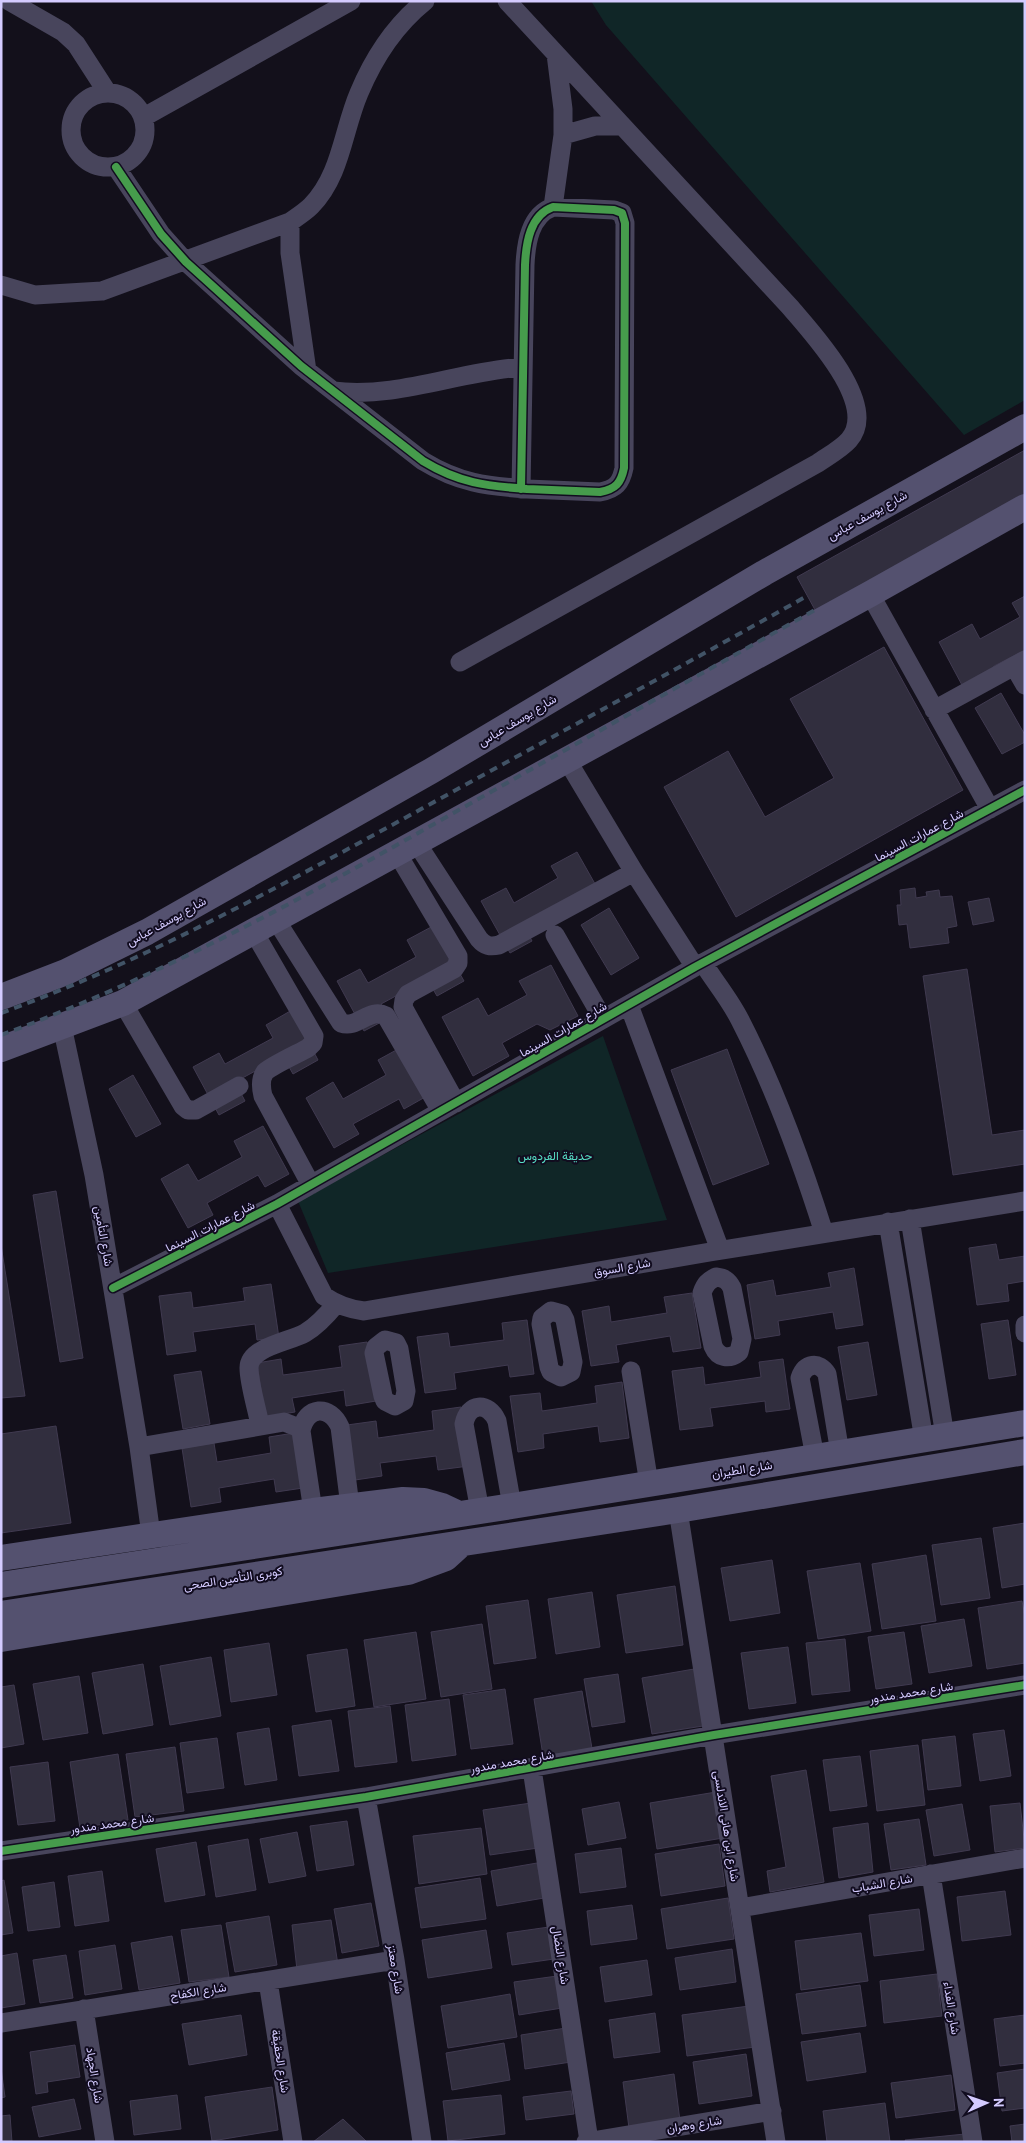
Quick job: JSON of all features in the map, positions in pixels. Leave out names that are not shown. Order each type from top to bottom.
[{"type":"main road","name":"شارع يوسف عباس","points":[[1,997],[66,972],[147,932],[431,771],[772,568],[1025,427]]},
{"type":"main road","points":[[1,1049],[123,1003],[870,594],[1025,507]]},
{"type":"main road","name":"شارع الطيران","points":[[470,1513],[1025,1423]]},
{"type":"main road","points":[[1,1639],[408,1572],[446,1558],[465,1541],[678,1510],[1025,1452]]},
{"type":"main road","points":[[1,1558],[313,1511],[403,1500],[424,1501],[470,1513]]},
{"type":"main road","points":[[1,1585],[470,1513]]},
{"type":"main road","name":"كوبرى التأمين الصحى","points":[[1,1614],[465,1541]]},
{"type":"street","points":[[9,1],[64,32],[76,44],[107,92]]},
{"type":"street","points":[[144,117],[351,1]]},
{"type":"street","points":[[1,285],[35,296],[102,291],[186,262],[290,222],[312,205],[327,184],[336,164],[358,94],[391,34],[425,1]]},
{"type":"street","points":[[460,662],[818,463],[849,440],[854,431],[856,409],[854,399],[843,377],[822,345],[507,1]]},
{"type":"street","points":[[554,207],[563,135],[563,109],[556,54]]},
{"type":"street","points":[[107,92],[119,94],[129,99],[138,107],[144,117],[146,130],[144,143],[138,154],[128,162],[116,167],[97,165],[81,156],[74,145],[71,133],[72,120],[77,109],[95,94],[107,92]]},
{"type":"street","points":[[563,135],[595,126],[622,126]]},
{"type":"street","points":[[116,167],[161,234],[186,262],[307,371],[423,461],[443,473],[460,480],[490,486],[521,489],[583,492],[610,490],[617,486],[621,480],[624,468],[625,223],[622,213],[614,210],[554,207],[538,218],[526,246],[521,489]]},
{"type":"street","points":[[290,222],[292,271],[307,371]]},
{"type":"street","points":[[331,390],[369,393],[440,382],[491,370],[523,367]]},
{"type":"street","points":[[870,594],[990,809]]},
{"type":"street","points":[[934,710],[1019,663],[1025,685]]},
{"type":"street","points":[[567,760],[634,872],[699,965],[740,1018],[792,1136],[824,1233]]},
{"type":"street","name":"شارع عمارات السينما","points":[[113,1288],[277,1204],[699,965],[1025,790]]},
{"type":"street","points":[[407,847],[484,945],[492,946],[499,945],[634,872]]},
{"type":"street","points":[[407,847],[458,956],[458,963],[454,969],[408,994],[404,1000],[403,1007],[449,1107]]},
{"type":"street","points":[[265,926],[341,1023],[353,1024],[379,1012],[386,1016],[449,1107]]},
{"type":"street","points":[[265,926],[314,1036],[313,1043],[308,1048],[266,1071],[261,1087],[263,1096],[311,1185]]},
{"type":"street","points":[[555,935],[603,1019]]},
{"type":"street","points":[[123,1003],[183,1106],[188,1110],[196,1110],[239,1086]]},
{"type":"street","points":[[630,1005],[715,1251],[716,1277]]},
{"type":"street","name":"شارع التأمين","points":[[62,1026],[94,1175],[139,1447],[151,1535]]},
{"type":"street","name":"شارع السوق","points":[[336,1304],[350,1310],[378,1310],[715,1251],[1025,1201]]},
{"type":"street","points":[[260,1425],[248,1366],[252,1356],[258,1351],[307,1332],[336,1304],[324,1296],[277,1204]]},
{"type":"street","points":[[910,1219],[934,1438]]},
{"type":"street","points":[[888,1222],[934,1438]]},
{"type":"street","points":[[545,1280],[551,1311]]},
{"type":"street","points":[[378,1310],[385,1340]]},
{"type":"street","points":[[1025,1325],[1025,1333]]},
{"type":"street","points":[[631,1371],[649,1484]]},
{"type":"street","points":[[470,1513],[464,1424],[466,1416],[471,1410],[479,1407],[487,1408],[493,1413],[496,1420],[512,1506]]},
{"type":"street","points":[[313,1511],[301,1431],[303,1421],[309,1414],[318,1411],[328,1412],[336,1418],[340,1427],[350,1506]]},
{"type":"street","points":[[139,1447],[284,1422],[297,1426],[301,1431]]},
{"type":"street","name":"شارع ابن هانى الاندلسى","points":[[678,1510],[776,2142]]},
{"type":"street","name":"شارع محمد مندور","points":[[1,1851],[366,1798],[714,1735],[1025,1685]]},
{"type":"street","name":"شارع النضال","points":[[532,1769],[588,2142]]},
{"type":"street","name":"شارع معتز","points":[[366,1798],[395,1960],[422,2142]]},
{"type":"street","name":"شارع الشباب","points":[[740,1908],[1025,1858]]},
{"type":"street","name":"شارع الفداء","points":[[931,1874],[973,2142]]},
{"type":"street","name":"شارع الكفاح","points":[[1,2023],[395,1960]]},
{"type":"street","name":"شارع الحقيقة","points":[[268,1981],[293,2142]]},
{"type":"street","name":"شارع الجهاد","points":[[84,2009],[105,2142]]},
{"type":"street","name":"شارع وهران","points":[[588,2142],[772,2111]]},
{"type":"green space","points":[[591,1],[1025,1],[1025,400],[964,435],[606,25]]},
{"type":"green space","name":"حديقة الفردوس","points":[[603,1036],[667,1220],[328,1273],[298,1201]]},
{"type":"building","points":[[1025,450],[1025,516],[825,628],[797,577]]},
{"type":"building","points":[[1025,596],[1025,650],[994,666],[970,700],[939,642],[972,624],[980,639],[1020,617],[1012,603]]},
{"type":"building","points":[[884,647],[963,790],[736,917],[664,787],[728,751],[765,817],[834,778],[790,699]]},
{"type":"building","points":[[1001,693],[1025,735],[1025,742],[1002,754],[975,708]]},
{"type":"building","points":[[577,852],[603,898],[523,924],[532,941],[510,953],[481,901],[506,888],[514,903],[558,878],[551,866]]},
{"type":"building","points":[[915,888],[916,898],[927,896],[926,892],[939,890],[940,897],[952,896],[957,926],[947,928],[949,943],[910,948],[907,924],[899,925],[897,905],[901,905],[900,890]]},
{"type":"building","points":[[989,898],[994,921],[973,925],[968,902]]},
{"type":"building","points":[[609,908],[639,958],[611,975],[581,925]]},
{"type":"building","points":[[433,926],[464,981],[437,996],[427,979],[381,1004],[389,1018],[364,1031],[337,981],[360,969],[368,983],[416,957],[407,940]]},
{"type":"building","points":[[551,965],[578,1016],[550,1030],[537,1024],[502,1043],[509,1056],[473,1076],[442,1017],[478,998],[488,1016],[527,995],[519,981]]},
{"type":"building","points":[[967,969],[992,1135],[1025,1130],[1025,1164],[953,1175],[923,976]]},
{"type":"building","points":[[292,1010],[318,1060],[293,1074],[283,1056],[235,1082],[245,1101],[219,1115],[193,1067],[219,1053],[225,1064],[273,1038],[266,1025]]},
{"type":"building","points":[[400,1048],[427,1096],[404,1109],[399,1099],[353,1124],[359,1134],[334,1148],[306,1098],[333,1082],[343,1099],[386,1075],[378,1060]]},
{"type":"building","points":[[727,1049],[769,1164],[713,1185],[671,1070]]},
{"type":"building","points":[[133,1075],[161,1124],[136,1137],[109,1089]]},
{"type":"building","points":[[263,1126],[289,1174],[265,1187],[258,1175],[207,1203],[213,1215],[188,1228],[161,1179],[188,1164],[198,1181],[242,1157],[234,1141]]},
{"type":"building","points":[[56,1191],[83,1358],[60,1362],[33,1195]]},
{"type":"building","points":[[996,1244],[999,1260],[1025,1256],[1025,1281],[1007,1284],[1009,1301],[977,1305],[969,1248]]},
{"type":"building","points":[[1,1245],[25,1396],[1,1398]]},
{"type":"building","points":[[854,1268],[863,1325],[836,1329],[833,1312],[778,1321],[780,1335],[755,1339],[747,1285],[773,1280],[776,1296],[831,1287],[828,1273]]},
{"type":"building","points":[[271,1284],[279,1338],[257,1340],[255,1324],[193,1332],[196,1351],[167,1355],[159,1296],[191,1292],[193,1308],[245,1301],[243,1288]]},
{"type":"building","points":[[692,1293],[701,1348],[673,1352],[670,1336],[616,1345],[619,1362],[591,1366],[582,1311],[609,1306],[611,1322],[667,1313],[664,1297]]},
{"type":"building","points":[[527,1320],[534,1374],[510,1377],[508,1365],[454,1373],[456,1389],[425,1393],[417,1337],[448,1333],[450,1347],[504,1340],[502,1323]]},
{"type":"building","points":[[1008,1320],[1016,1375],[989,1379],[981,1324]]},
{"type":"building","points":[[367,1342],[376,1401],[346,1406],[344,1390],[292,1398],[295,1412],[265,1417],[257,1363],[281,1359],[283,1375],[342,1367],[339,1346]]},
{"type":"building","points":[[868,1342],[877,1395],[847,1400],[838,1347]]},
{"type":"building","points":[[783,1359],[790,1409],[766,1412],[765,1401],[710,1408],[713,1426],[680,1430],[672,1371],[703,1367],[705,1385],[761,1377],[759,1362]]},
{"type":"building","points":[[201,1371],[210,1424],[183,1429],[174,1375]]},
{"type":"building","points":[[622,1382],[629,1438],[600,1442],[598,1426],[543,1434],[544,1448],[518,1452],[510,1396],[540,1393],[542,1411],[597,1403],[595,1386]]},
{"type":"building","points":[[461,1407],[469,1466],[438,1470],[436,1456],[380,1463],[382,1476],[355,1480],[347,1425],[376,1421],[378,1438],[434,1430],[432,1411]]},
{"type":"building","points":[[56,1426],[71,1523],[1,1533],[1,1434]]},
{"type":"building","points":[[294,1433],[303,1488],[276,1492],[274,1479],[219,1488],[221,1502],[191,1507],[182,1448],[214,1443],[217,1462],[271,1453],[269,1437]]},
{"type":"building","points":[[1025,1523],[1025,1584],[1002,1588],[993,1528]]},
{"type":"building","points":[[981,1538],[990,1598],[941,1605],[932,1545]]},
{"type":"building","points":[[926,1555],[936,1621],[882,1629],[872,1564]]},
{"type":"building","points":[[772,1560],[780,1613],[730,1621],[721,1568]]},
{"type":"building","points":[[860,1563],[871,1631],[818,1639],[807,1571]]},
{"type":"building","points":[[675,1586],[683,1645],[626,1653],[617,1595]]},
{"type":"building","points":[[592,1592],[600,1647],[556,1654],[548,1599]]},
{"type":"building","points":[[528,1600],[536,1658],[494,1664],[486,1606]]},
{"type":"building","points":[[1022,1601],[1025,1617],[1025,1663],[987,1669],[978,1608]]},
{"type":"building","points":[[964,1619],[972,1666],[929,1673],[921,1626]]},
{"type":"building","points":[[482,1624],[492,1689],[441,1697],[431,1632]]},
{"type":"building","points":[[416,1632],[426,1699],[374,1707],[364,1640]]},
{"type":"building","points":[[904,1632],[912,1684],[876,1689],[868,1637]]},
{"type":"building","points":[[845,1639],[850,1691],[812,1695],[806,1643]]},
{"type":"building","points":[[269,1643],[277,1695],[231,1702],[224,1650]]},
{"type":"building","points":[[788,1647],[796,1703],[749,1709],[741,1653]]},
{"type":"building","points":[[347,1649],[355,1706],[316,1712],[307,1655]]},
{"type":"building","points":[[211,1657],[221,1716],[170,1725],[160,1666]]},
{"type":"building","points":[[143,1664],[153,1725],[103,1734],[92,1673]]},
{"type":"building","points":[[694,1669],[703,1726],[652,1734],[642,1678]]},
{"type":"building","points":[[618,1674],[625,1722],[592,1727],[584,1679]]},
{"type":"building","points":[[79,1676],[88,1733],[43,1740],[33,1684]]},
{"type":"building","points":[[14,1685],[24,1744],[1,1748],[1,1687]]},
{"type":"building","points":[[505,1689],[513,1744],[471,1749],[463,1695]]},
{"type":"building","points":[[582,1691],[593,1754],[544,1762],[534,1699]]},
{"type":"building","points":[[449,1699],[456,1755],[412,1761],[405,1705]]},
{"type":"building","points":[[390,1706],[397,1762],[355,1767],[348,1711]]},
{"type":"building","points":[[331,1720],[339,1771],[299,1776],[292,1726]]},
{"type":"building","points":[[269,1728],[277,1780],[245,1785],[237,1733]]},
{"type":"building","points":[[1004,1730],[1011,1776],[980,1781],[973,1734]]},
{"type":"building","points":[[955,1736],[961,1786],[928,1790],[922,1740]]},
{"type":"building","points":[[217,1738],[224,1788],[187,1793],[180,1743]]},
{"type":"building","points":[[918,1745],[925,1805],[877,1811],[870,1751]]},
{"type":"building","points":[[175,1747],[184,1811],[135,1817],[126,1754]]},
{"type":"building","points":[[118,1754],[128,1820],[80,1828],[70,1762]]},
{"type":"building","points":[[860,1756],[867,1806],[830,1811],[823,1760]]},
{"type":"building","points":[[48,1762],[55,1821],[18,1825],[10,1767]]},
{"type":"building","points":[[806,1770],[824,1882],[770,1892],[767,1871],[786,1867],[771,1776]]},
{"type":"building","points":[[716,1792],[723,1838],[657,1849],[650,1803]]},
{"type":"building","points":[[619,1802],[626,1838],[588,1845],[582,1809]]},
{"type":"building","points":[[531,1803],[538,1848],[490,1855],[483,1810]]},
{"type":"building","points":[[1020,1803],[1025,1848],[995,1852],[990,1806]]},
{"type":"building","points":[[962,1804],[970,1850],[934,1856],[926,1810]]},
{"type":"building","points":[[919,1819],[926,1865],[891,1870],[884,1824]]},
{"type":"building","points":[[347,1821],[354,1865],[317,1871],[310,1826]]},
{"type":"building","points":[[868,1823],[873,1872],[839,1878],[833,1828]]},
{"type":"building","points":[[481,1828],[487,1874],[419,1884],[413,1836]]},
{"type":"building","points":[[297,1832],[306,1876],[269,1883],[260,1839]]},
{"type":"building","points":[[248,1839],[256,1890],[216,1897],[208,1846]]},
{"type":"building","points":[[196,1842],[205,1895],[165,1902],[156,1849]]},
{"type":"building","points":[[719,1844],[725,1886],[661,1896],[655,1854]]},
{"type":"building","points":[[621,1848],[626,1887],[580,1893],[575,1854]]},
{"type":"building","points":[[537,1863],[544,1898],[497,1906],[491,1871]]},
{"type":"building","points":[[102,1871],[109,1921],[75,1926],[68,1876]]},
{"type":"building","points":[[480,1878],[486,1919],[421,1928],[415,1888]]},
{"type":"building","points":[[4,1880],[13,1933],[1,1935],[1,1881]]},
{"type":"building","points":[[54,1882],[60,1927],[28,1931],[22,1887]]},
{"type":"building","points":[[1005,1891],[1011,1935],[962,1941],[957,1897]]},
{"type":"building","points":[[728,1898],[734,1939],[667,1949],[661,1909]]},
{"type":"building","points":[[371,1903],[379,1946],[342,1953],[334,1909]]},
{"type":"building","points":[[632,1905],[637,1939],[591,1945],[587,1911]]},
{"type":"building","points":[[919,1909],[924,1950],[874,1956],[869,1915]]},
{"type":"building","points":[[269,1916],[277,1965],[235,1972],[226,1923]]},
{"type":"building","points":[[331,1920],[338,1965],[297,1970],[292,1925]]},
{"type":"building","points":[[221,1925],[229,1977],[189,1982],[181,1930]]},
{"type":"building","points":[[549,1927],[554,1959],[512,1965],[507,1933]]},
{"type":"building","points":[[486,1930],[492,1968],[428,1978],[422,1940]]},
{"type":"building","points":[[861,1933],[868,1981],[801,1990],[795,1941]]},
{"type":"building","points":[[172,1936],[180,1983],[139,1990],[131,1943]]},
{"type":"building","points":[[115,1945],[122,1989],[85,1995],[79,1951]]},
{"type":"building","points":[[732,1949],[736,1982],[680,1990],[675,1958]]},
{"type":"building","points":[[17,1953],[25,2004],[1,2008],[1,1956]]},
{"type":"building","points":[[66,1955],[73,1998],[40,2003],[33,1960]]},
{"type":"building","points":[[647,1960],[652,1995],[605,2002],[600,1967]]},
{"type":"building","points":[[937,1974],[942,2016],[884,2023],[880,1981]]},
{"type":"building","points":[[557,1976],[562,2008],[519,2015],[514,1982]]},
{"type":"building","points":[[860,1985],[866,2026],[802,2034],[796,1994]]},
{"type":"building","points":[[510,1994],[517,2037],[448,2048],[441,2006]]},
{"type":"building","points":[[749,2006],[755,2047],[687,2056],[682,2015]]},
{"type":"building","points":[[655,2013],[660,2052],[614,2058],[609,2020]]},
{"type":"building","points":[[241,2015],[247,2055],[189,2065],[182,2024]]},
{"type":"building","points":[[1025,2015],[1025,2063],[1000,2066],[994,2019]]},
{"type":"building","points":[[566,2028],[571,2062],[525,2069],[521,2035]]},
{"type":"building","points":[[860,2033],[866,2072],[807,2081],[801,2042]]},
{"type":"building","points":[[504,2043],[510,2080],[452,2090],[446,2053]]},
{"type":"building","points":[[75,2045],[80,2077],[47,2082],[48,2092],[36,2094],[30,2052]]},
{"type":"building","points":[[746,2054],[752,2096],[699,2104],[693,2062]]},
{"type":"building","points":[[1,2068],[5,2097],[1,2098]]},
{"type":"building","points":[[1025,2069],[1025,2108],[1002,2111],[997,2073]]},
{"type":"building","points":[[674,2074],[680,2121],[629,2128],[623,2082]]},
{"type":"building","points":[[951,2075],[955,2110],[896,2118],[891,2083]]},
{"type":"building","points":[[272,2087],[278,2130],[212,2141],[205,2097]]},
{"type":"building","points":[[571,2091],[574,2114],[526,2120],[523,2097]]},
{"type":"building","points":[[177,2095],[181,2129],[134,2135],[130,2101]]},
{"type":"building","points":[[501,2095],[505,2134],[448,2141],[443,2101]]},
{"type":"building","points":[[74,2099],[81,2129],[39,2137],[32,2107]]},
{"type":"building","points":[[885,2103],[890,2142],[827,2142],[823,2111]]},
{"type":"building","points":[[10,2115],[12,2142],[1,2142],[1,2116]]},
{"type":"building","points":[[343,2119],[367,2142],[313,2142]]},
{"type":"building","points":[[1025,2124],[1025,2142],[1012,2142],[1010,2126]]},
{"type":"building","points":[[965,2134],[966,2142],[906,2142],[905,2140]]},
{"type":"railway","points":[[1,1013],[105,971],[206,924],[403,819],[807,596]]},
{"type":"railway","points":[[1,1035],[119,987],[233,933],[346,873],[815,610]]},
{"type":"cycle path","points":[[116,167],[161,234],[186,262],[301,366],[423,461],[461,479],[486,485],[512,488],[527,489],[600,492],[614,487],[621,478],[624,468],[625,223],[622,213],[614,210],[553,207],[539,216],[528,239],[525,265],[521,489]]},
{"type":"cycle path","points":[[113,1288],[277,1204],[695,967],[1025,790]]},
{"type":"cycle path","points":[[1,1851],[366,1797],[714,1735],[1025,1685]]}]
